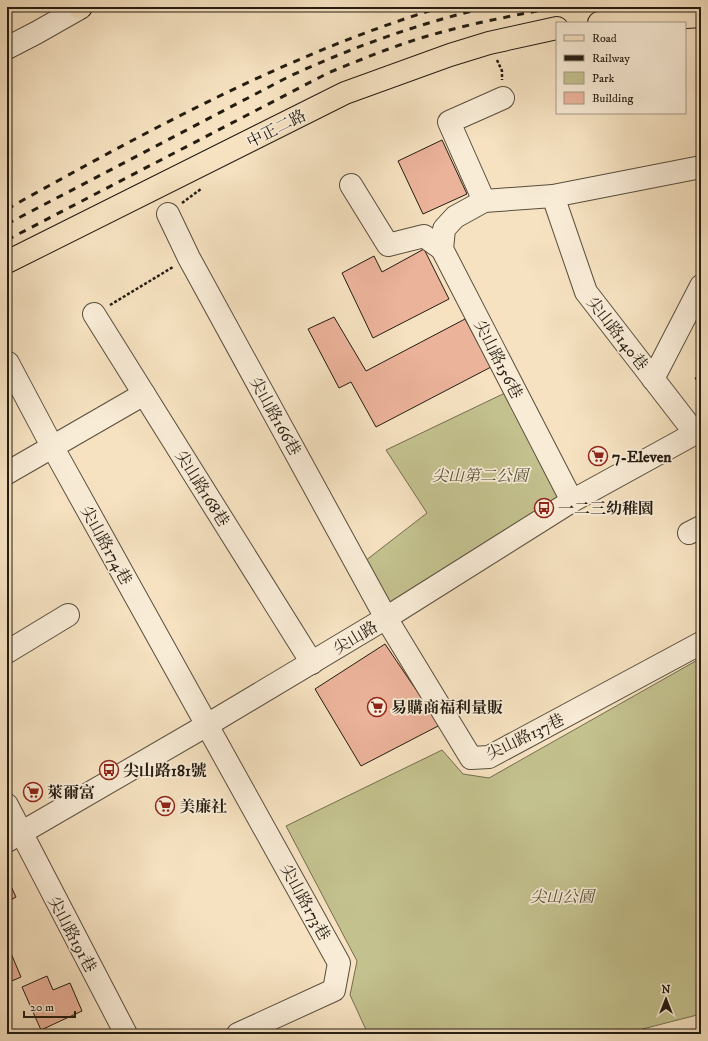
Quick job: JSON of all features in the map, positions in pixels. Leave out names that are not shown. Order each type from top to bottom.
[{"type":"main road","points":[[614,22],[701,16]]},
{"type":"main road","name":"中正二路","points":[[7,262],[345,93],[489,43],[556,28]]},
{"type":"street","points":[[7,48],[80,7]]},
{"type":"street","points":[[484,201],[449,122],[503,98]]},
{"type":"street","points":[[442,249],[444,228],[455,217],[484,201],[553,196],[701,168]]},
{"type":"street","points":[[351,185],[388,245],[424,236],[442,249]]},
{"type":"street","name":"尖山路140巷","points":[[553,196],[586,292],[653,378],[698,431]]},
{"type":"street","name":"尖山路166巷","points":[[168,214],[189,258],[386,618]]},
{"type":"street","name":"尖山路156巷","points":[[442,249],[572,501]]},
{"type":"street","points":[[653,378],[701,286]]},
{"type":"street","name":"尖山路168巷","points":[[94,314],[312,662]]},
{"type":"street","name":"尖山路174巷","points":[[8,363],[52,446],[207,725]]},
{"type":"street","points":[[7,473],[144,394]]},
{"type":"street","name":"尖山路","points":[[14,837],[207,725],[386,618],[572,501],[698,431]]},
{"type":"street","points":[[7,652],[68,615]]},
{"type":"street","name":"尖山路137巷","points":[[386,618],[471,758],[489,757],[701,643]]},
{"type":"street","name":"尖山路173巷","points":[[207,725],[339,963],[334,990],[238,1034]]},
{"type":"street","name":"尖山路191巷","points":[[7,805],[14,837],[126,1034]]},
{"type":"path","points":[[94,314],[189,258]]},
{"type":"green space","name":"尖山第二公園","points":[[507,392],[565,498],[389,606],[365,561],[427,513],[386,450]]},
{"type":"green space","name":"尖山公園","points":[[701,658],[701,1014],[623,1034],[368,1034],[350,995],[357,961],[286,826],[442,750],[463,774],[489,778]]},
{"type":"building","points":[[442,140],[467,194],[423,214],[398,161]]},
{"type":"building","points":[[424,249],[449,299],[373,338],[342,273],[374,256],[382,272]]},
{"type":"building","points":[[334,317],[366,371],[465,319],[491,367],[376,427],[351,382],[339,388],[308,329]]},
{"type":"building","points":[[701,374],[701,388],[695,378]]},
{"type":"building","name":"易購商福利量販","points":[[385,644],[440,725],[361,766],[315,689]]},
{"type":"building","points":[[7,878],[16,897],[7,902]]},
{"type":"building","points":[[10,951],[21,977],[7,983],[7,952]]},
{"type":"building","points":[[47,976],[53,990],[70,983],[82,1011],[41,1030],[22,987]]},
{"type":"railway","points":[[7,209],[113,151],[220,96],[329,47],[442,7]]},
{"type":"railway","points":[[7,224],[288,77],[362,46],[412,28],[489,7]]},
{"type":"railway","points":[[7,240],[328,73],[366,57],[431,35],[510,16],[558,7]]},
{"type":"place","name":"7-Eleven","points":[[598,456]]},
{"type":"place","name":"一二三幼稚園","points":[[544,508]]},
{"type":"place","name":"易購商福利量販","points":[[377,707]]},
{"type":"place","name":"尖山路181號","points":[[109,770]]},
{"type":"place","name":"萊爾富","points":[[33,792]]},
{"type":"place","name":"美廉社","points":[[165,806]]}]
